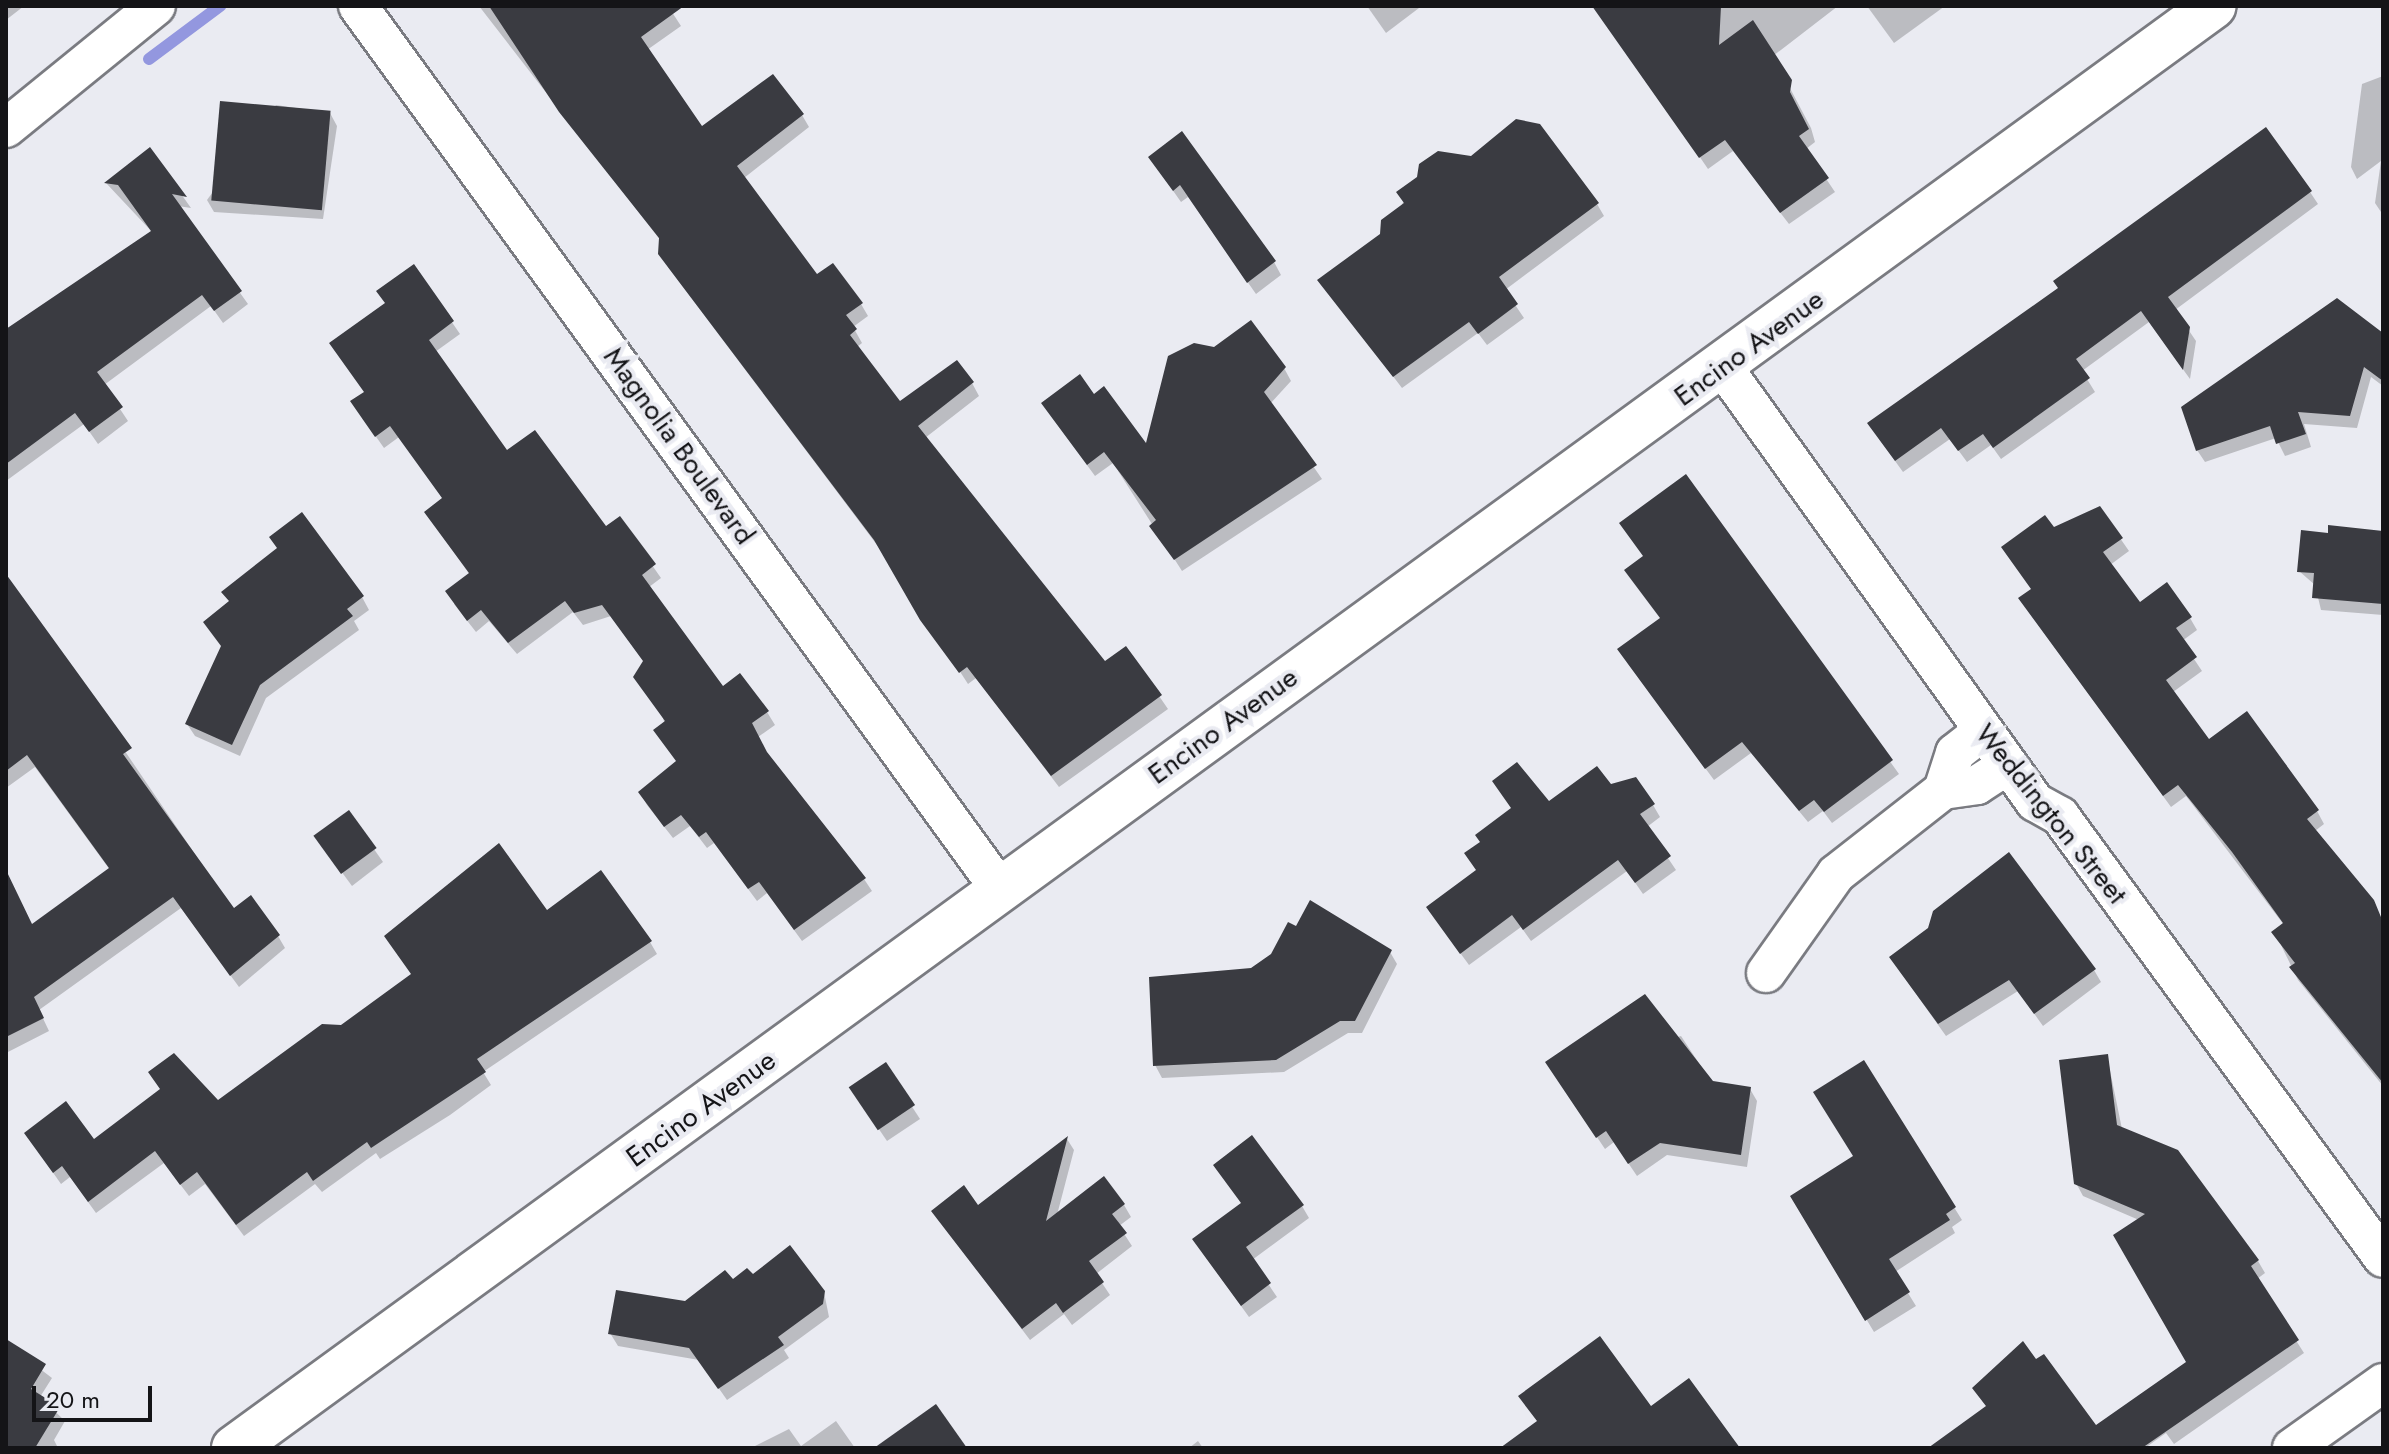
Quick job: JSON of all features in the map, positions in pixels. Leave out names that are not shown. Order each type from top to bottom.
[{"type":"street","points":[[6,128],[156,6]]},
{"type":"street","name":"Magnolia Boulevard","points":[[358,6],[999,888]]},
{"type":"street","name":"Encino Avenue","points":[[234,1448],[999,888],[1723,367],[2214,6]]},
{"type":"street","name":"Weddington Street","points":[[1723,367],[2035,802],[2060,816],[2383,1258]]},
{"type":"street","points":[[1943,790],[1955,753],[1983,731]]},
{"type":"street","points":[[1766,973],[1836,874],[1943,790],[1977,785],[2008,765]]},
{"type":"street","points":[[2292,1448],[2383,1383]]},
{"type":"building","points":[[489,6],[684,6],[641,37],[702,126],[773,74],[804,114],[737,166],[817,274],[833,263],[863,303],[846,315],[857,329],[850,335],[900,401],[957,360],[974,382],[918,426],[1105,661],[1126,646],[1162,695],[1051,776],[967,667],[959,673],[920,620],[874,540],[658,254],[659,238],[559,112]]},
{"type":"building","points":[[1592,6],[1721,6],[1719,45],[1753,20],[1792,80],[1790,92],[1809,129],[1799,136],[1829,178],[1780,213],[1725,140],[1699,158]]},
{"type":"building","points":[[220,101],[331,111],[322,210],[211,201]]},
{"type":"building","points":[[1516,119],[1540,124],[1599,203],[1499,277],[1518,304],[1478,334],[1469,322],[1393,377],[1317,280],[1380,234],[1381,220],[1404,203],[1396,192],[1417,177],[1419,164],[1438,151],[1471,156]]},
{"type":"building","points":[[2266,127],[2312,191],[2168,297],[2190,327],[2183,370],[2141,311],[2076,359],[2090,378],[1993,448],[1983,434],[1958,451],[1941,428],[1895,461],[1867,423],[2058,288],[2053,281]]},
{"type":"building","points":[[1182,131],[1276,261],[1247,283],[1180,185],[1173,191],[1148,157]]},
{"type":"building","points":[[150,147],[187,197],[172,194],[242,291],[214,311],[202,295],[97,372],[123,407],[89,432],[75,413],[6,464],[6,329],[151,231],[118,185],[104,183]]},
{"type":"building","points":[[414,264],[454,321],[429,340],[507,450],[535,430],[606,526],[620,516],[656,564],[642,575],[723,686],[740,673],[769,711],[752,723],[767,752],[866,878],[794,930],[759,882],[748,889],[706,832],[699,837],[681,815],[664,827],[638,792],[676,761],[653,730],[665,721],[633,677],[643,661],[602,605],[574,613],[565,601],[508,643],[481,610],[467,621],[445,591],[469,573],[424,512],[442,498],[390,426],[375,437],[350,401],[364,392],[329,343],[385,303],[376,291]]},
{"type":"building","points":[[2337,298],[2383,333],[2383,381],[2364,367],[2350,416],[2298,412],[2306,434],[2276,444],[2270,426],[2196,451],[2181,407]]},
{"type":"building","points":[[1251,320],[1286,367],[1264,392],[1317,465],[1174,560],[1149,526],[1156,520],[1104,452],[1087,465],[1041,403],[1080,374],[1094,394],[1104,386],[1146,443],[1168,356],[1194,343],[1214,347]]},
{"type":"building","points":[[1686,474],[1893,760],[1824,812],[1814,800],[1799,811],[1742,742],[1705,769],[1617,649],[1660,618],[1624,570],[1643,556],[1619,523]]},
{"type":"building","points":[[2100,506],[2123,538],[2103,552],[2140,602],[2167,582],[2192,617],[2176,628],[2197,657],[2166,680],[2209,739],[2247,711],[2319,810],[2307,819],[2374,900],[2383,922],[2383,1083],[2289,967],[2295,963],[2271,932],[2283,923],[2232,852],[2178,785],[2163,796],[2018,598],[2031,589],[2001,547],[2045,515],[2054,527]]},
{"type":"building","points":[[302,512],[364,596],[347,609],[353,616],[260,685],[232,745],[185,724],[221,646],[203,622],[229,601],[221,592],[277,548],[269,537]]},
{"type":"building","points":[[2328,525],[2383,531],[2383,604],[2312,598],[2314,573],[2297,572],[2301,530],[2328,533]]},
{"type":"building","points":[[6,574],[132,748],[123,754],[234,908],[251,895],[280,935],[230,976],[173,897],[34,997],[44,1018],[6,1037],[6,870],[32,924],[109,868],[27,755],[6,771]]},
{"type":"building","points":[[1517,762],[1549,801],[1597,766],[1611,784],[1636,777],[1655,804],[1640,814],[1671,856],[1635,883],[1618,860],[1523,930],[1512,915],[1460,954],[1426,907],[1476,870],[1464,853],[1480,842],[1475,835],[1511,808],[1492,781]]},
{"type":"building","points":[[349,810],[377,848],[341,874],[313,836]]},
{"type":"building","points":[[499,843],[547,910],[601,870],[652,941],[477,1059],[486,1072],[371,1148],[367,1142],[313,1181],[307,1172],[236,1225],[197,1172],[180,1185],[155,1151],[88,1202],[62,1166],[53,1173],[24,1133],[66,1101],[94,1139],[160,1089],[148,1072],[174,1053],[218,1100],[322,1024],[341,1025],[411,974],[384,936]]},
{"type":"building","points":[[2009,852],[2096,969],[2034,1014],[2009,980],[1938,1024],[1889,957],[1928,928],[1933,911]]},
{"type":"building","points":[[1310,900],[1392,950],[1355,1021],[1340,1021],[1276,1060],[1153,1066],[1149,977],[1251,968],[1271,954],[1288,922],[1296,926]]},
{"type":"building","points":[[1645,994],[1713,1081],[1751,1087],[1741,1155],[1660,1143],[1628,1164],[1606,1131],[1596,1138],[1545,1062]]},
{"type":"building","points":[[2108,1054],[2117,1125],[2178,1150],[2259,1260],[2251,1266],[2299,1340],[2142,1448],[1928,1448],[1986,1406],[1972,1388],[2023,1341],[2036,1359],[2044,1354],[2096,1425],[2186,1362],[2113,1235],[2145,1214],[2074,1184],[2059,1060]]},
{"type":"building","points":[[1864,1060],[1956,1207],[1946,1214],[1950,1220],[1889,1259],[1910,1292],[1865,1321],[1790,1196],[1853,1156],[1813,1092]]},
{"type":"building","points":[[886,1062],[915,1105],[878,1130],[849,1087]]},
{"type":"building","points":[[1252,1135],[1304,1205],[1246,1247],[1271,1283],[1241,1306],[1192,1239],[1241,1203],[1213,1165]]},
{"type":"building","points":[[1068,1136],[1046,1221],[1104,1176],[1125,1204],[1112,1214],[1127,1233],[1089,1261],[1104,1282],[1063,1313],[1056,1303],[1022,1329],[931,1211],[964,1185],[978,1205]]},
{"type":"building","points":[[790,1245],[825,1291],[823,1304],[778,1337],[784,1345],[718,1389],[689,1348],[608,1334],[616,1290],[685,1301],[725,1270],[733,1279],[747,1268],[753,1274]]},
{"type":"building","points":[[1600,1336],[1651,1406],[1689,1378],[1740,1448],[1500,1448],[1537,1421],[1518,1396]]},
{"type":"building","points":[[6,1339],[46,1364],[31,1389],[60,1407],[35,1448],[6,1448]]},
{"type":"building","points":[[936,1404],[967,1448],[874,1448]]},
{"type":"waterway","points":[[149,59],[220,6]]}]
